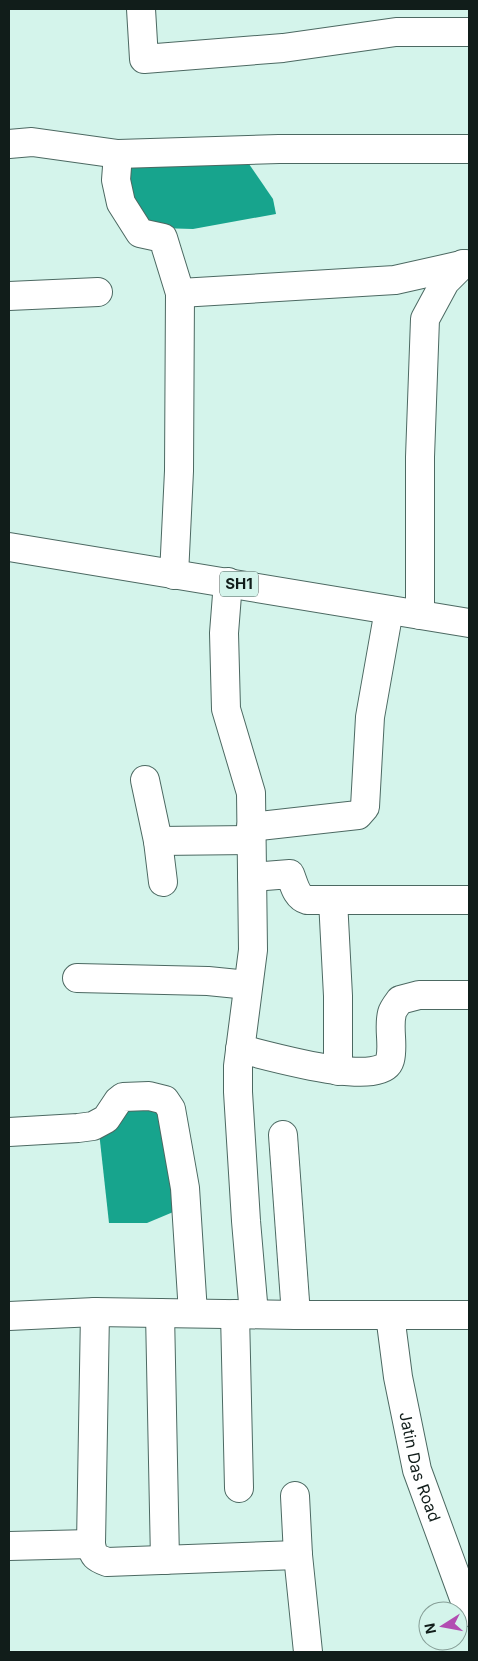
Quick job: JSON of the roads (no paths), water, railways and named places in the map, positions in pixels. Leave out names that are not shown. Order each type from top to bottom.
[{"type":"street","points":[[141,9],[144,58],[283,48],[396,32],[469,32]]},
{"type":"street","points":[[9,144],[32,142],[118,154],[278,149],[469,149]]},
{"type":"street","points":[[118,154],[116,180],[121,203],[140,232],[163,238],[180,294],[179,471],[174,575]]},
{"type":"street","points":[[180,294],[395,280],[466,264]]},
{"type":"street","points":[[420,615],[420,448],[425,319],[445,282],[466,264]]},
{"type":"street","points":[[9,296],[98,292]]},
{"type":"street","name":"SH1","points":[[9,547],[469,622]]},
{"type":"street","points":[[228,582],[224,633],[226,709],[251,793],[253,950],[238,1066],[246,1221],[239,1488]]},
{"type":"street","points":[[158,841],[251,834],[358,815],[365,806],[370,717],[389,610]]},
{"type":"street","points":[[145,780],[158,841],[163,882]]},
{"type":"street","points":[[252,876],[290,874],[301,899],[307,900],[469,900]]},
{"type":"street","points":[[334,900],[338,996],[338,1071]]},
{"type":"street","points":[[77,978],[208,981],[248,985]]},
{"type":"street","points":[[240,1049],[338,1071],[376,1071],[385,1068],[390,1060],[392,1013],[400,1000],[419,995],[469,995]]},
{"type":"street","points":[[9,1132],[93,1126],[106,1120],[118,1101],[123,1097],[149,1096],[165,1100],[171,1109],[185,1188],[193,1313]]},
{"type":"street","points":[[283,1135],[296,1315]]},
{"type":"street","points":[[95,1312],[92,1553],[97,1558],[107,1562],[298,1555]]},
{"type":"street","points":[[9,1316],[95,1312],[390,1316],[469,1315]]},
{"type":"street","points":[[160,1313],[165,1560]]},
{"type":"street","name":"Jatin Das Road","points":[[390,1316],[398,1377],[417,1470],[469,1612]]},
{"type":"street","points":[[295,1496],[298,1555],[308,1652]]},
{"type":"street","points":[[9,1546],[91,1544]]}]
